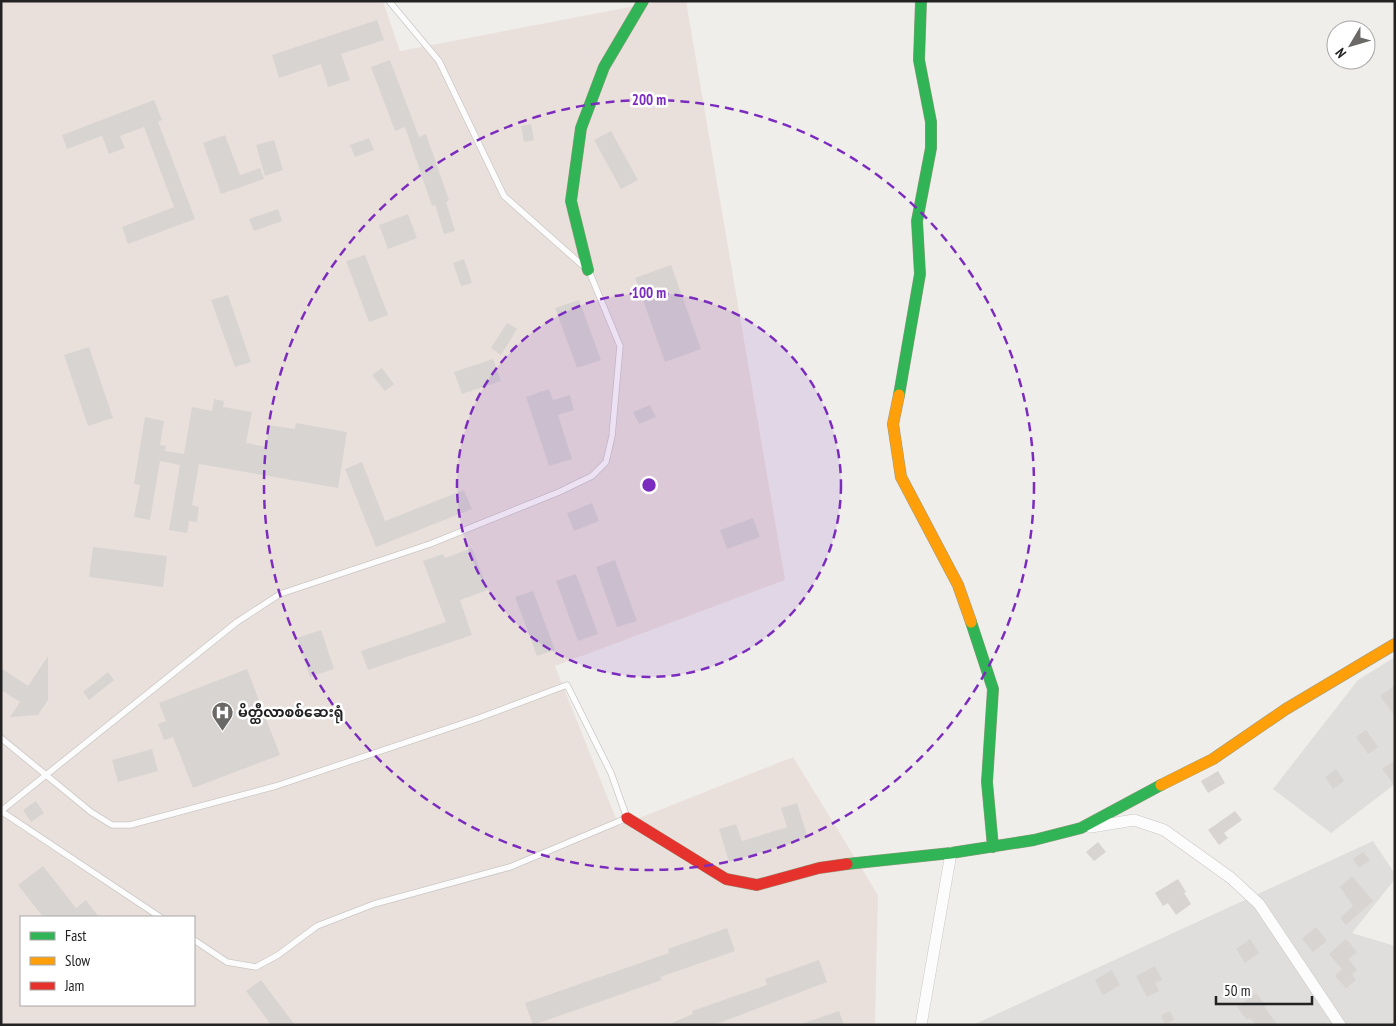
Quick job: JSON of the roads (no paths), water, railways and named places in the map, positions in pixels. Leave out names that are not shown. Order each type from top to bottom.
[{"type":"street","points":[[588,270],[571,201],[581,128],[604,67],[644,1]]},
{"type":"street","points":[[921,1],[919,60],[931,122],[931,148],[916,221],[920,274],[908,353],[893,424],[901,477],[934,536],[958,585],[993,689],[987,782],[993,847]]},
{"type":"street","points":[[1082,828],[1140,795],[1213,759],[1286,709],[1395,644]]},
{"type":"street","points":[[627,818],[726,878],[757,885],[819,868],[993,847],[1082,828],[1134,820],[1164,830],[1231,878],[1258,904],[1340,1025]]},
{"type":"street","points":[[921,1025],[951,853]]},
{"type":"lane","points":[[158,916],[1,811],[48,776],[237,622],[280,594],[430,544],[560,492],[592,476],[606,462],[612,436],[620,346],[588,270],[504,196],[439,61],[389,1]]},
{"type":"lane","points":[[1,738],[91,812],[112,825],[130,825],[276,786],[479,718],[567,685],[611,773],[627,818],[510,867],[374,904],[317,926],[278,955],[256,967],[228,962],[195,941]]},
{"type":"place","name":"မိတ္ထီလာစစ်ဆေးရုံ","points":[[222,731]]}]
